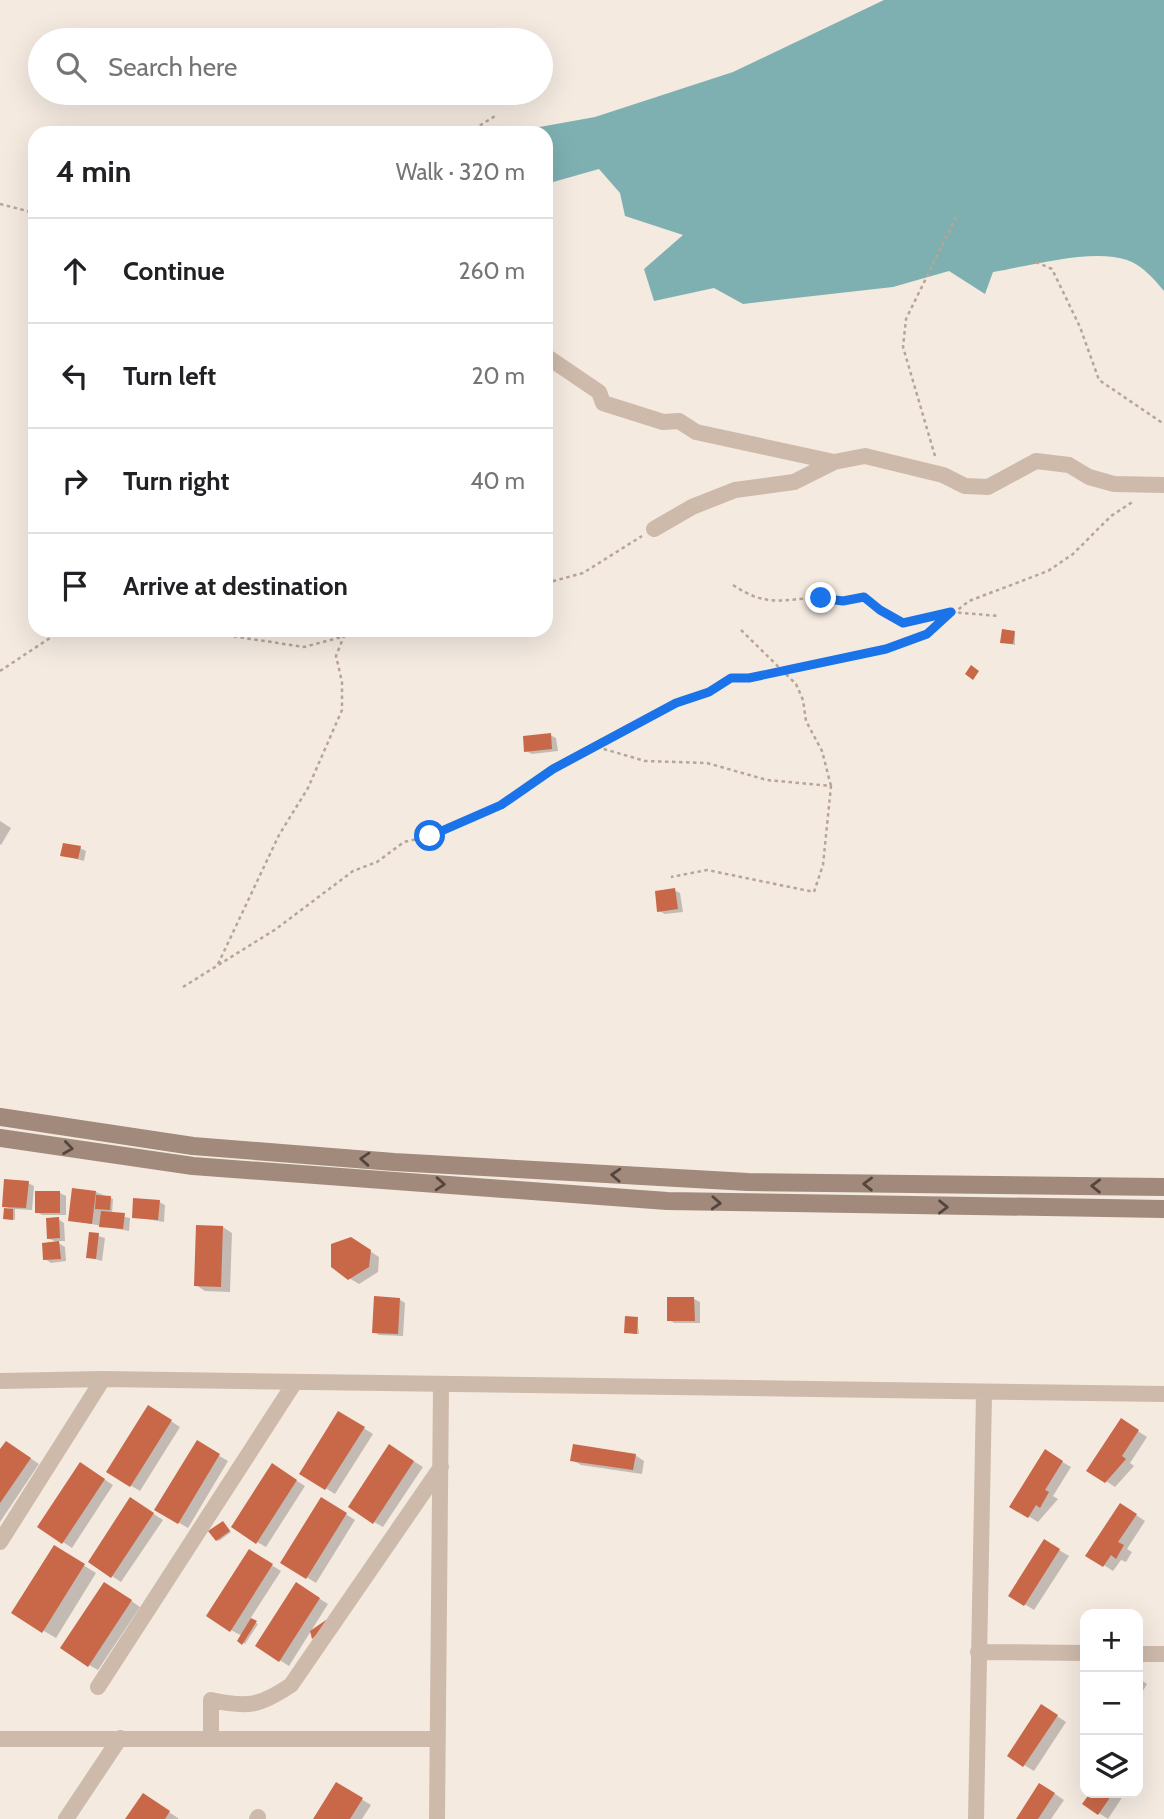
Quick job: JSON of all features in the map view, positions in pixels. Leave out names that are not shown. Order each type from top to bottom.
[{"type":"main road","points":[[0,1117],[193,1146],[394,1162],[748,1182],[1164,1187]]},
{"type":"main road","points":[[0,1138],[193,1166],[667,1201],[1164,1209]]},
{"type":"main road","points":[[393,1180],[394,1162]]},
{"type":"main road","points":[[664,1178],[667,1201]]},
{"type":"main road","points":[[1005,1185],[1006,1208]]},
{"type":"street","points":[[553,361],[599,392],[603,403],[663,422],[679,421],[696,432],[834,462]]},
{"type":"street","points":[[654,528],[692,507],[735,489],[794,482],[834,462],[865,456],[943,475],[965,486],[988,487],[1036,461],[1069,465],[1089,477],[1114,484],[1162,484]]},
{"type":"street","points":[[0,1381],[103,1379],[1164,1394]]},
{"type":"street","points":[[0,1542],[103,1379]]},
{"type":"street","points":[[97,1687],[295,1382]]},
{"type":"street","points":[[437,1819],[441,1385]]},
{"type":"street","points":[[976,1819],[984,1393]]},
{"type":"street","points":[[211,1738],[211,1700],[237,1706],[265,1703],[291,1685],[441,1467]]},
{"type":"street","points":[[978,1651],[1080,1653]]},
{"type":"street","points":[[1143,1654],[1164,1654]]},
{"type":"street","points":[[66,1819],[120,1738]]},
{"type":"street","points":[[0,1739],[438,1739]]},
{"type":"path","points":[[479,126],[495,116]]},
{"type":"path","points":[[0,204],[28,211]]},
{"type":"path","points":[[943,475],[932,450],[903,347],[906,319],[958,213]]},
{"type":"path","points":[[1036,262],[1052,269],[1080,327],[1099,380],[1164,424]]},
{"type":"path","points":[[183,987],[276,929],[353,871],[377,862],[404,842],[430,836],[501,805],[553,769],[676,703],[709,692],[731,678],[784,672],[927,634],[951,612],[969,601],[1048,571],[1073,554],[1111,516],[1162,484]]},
{"type":"path","points":[[553,581],[583,573],[654,528]]},
{"type":"path","points":[[733,585],[751,597],[781,603],[821,598],[843,601],[864,597],[903,623],[951,612],[999,616]]},
{"type":"path","points":[[671,877],[707,870],[814,891],[823,865],[831,786],[822,751],[806,721],[803,700],[796,684],[741,630]]},
{"type":"path","points":[[0,671],[51,637]]},
{"type":"path","points":[[238,637],[304,647],[340,637]]},
{"type":"path","points":[[218,964],[279,835],[308,788],[342,710],[342,682],[336,656],[344,637]]},
{"type":"path","points":[[597,747],[645,761],[707,764],[767,780],[831,786]]},
{"type":"water","points":[[884,0],[1164,0],[1164,291],[1138,265],[1127,260],[1097,256],[1061,259],[993,272],[985,294],[949,271],[893,287],[743,304],[714,288],[654,301],[644,269],[683,235],[625,216],[620,193],[599,169],[553,182],[553,126],[545,126],[595,117],[733,72]]},
{"type":"building","points":[[1002,629],[1015,631],[1013,644],[1000,643]]},
{"type":"building","points":[[971,665],[979,671],[973,680],[965,674]]},
{"type":"building","points":[[551,733],[552,749],[524,752],[523,736]]},
{"type":"building","points":[[63,843],[81,846],[78,859],[60,856]]},
{"type":"building","points":[[675,888],[678,909],[657,912],[655,891]]},
{"type":"building","points":[[4,1179],[29,1181],[26,1208],[2,1207]]},
{"type":"building","points":[[72,1188],[96,1191],[92,1224],[68,1221]]},
{"type":"building","points":[[35,1191],[60,1191],[60,1213],[35,1213]]},
{"type":"building","points":[[96,1195],[111,1196],[110,1210],[95,1209]]},
{"type":"building","points":[[133,1198],[160,1200],[158,1220],[132,1218]]},
{"type":"building","points":[[4,1208],[13,1209],[13,1220],[3,1219]]},
{"type":"building","points":[[101,1211],[125,1213],[123,1229],[99,1227]]},
{"type":"building","points":[[59,1217],[60,1238],[47,1239],[46,1218]]},
{"type":"building","points":[[196,1225],[223,1226],[221,1287],[194,1286]]},
{"type":"building","points":[[89,1232],[99,1233],[96,1259],[86,1258]]},
{"type":"building","points":[[351,1237],[371,1250],[369,1267],[348,1280],[331,1267],[331,1244]]},
{"type":"building","points":[[59,1241],[61,1259],[43,1260],[42,1243]]},
{"type":"building","points":[[374,1296],[400,1298],[398,1334],[372,1333]]},
{"type":"building","points":[[667,1297],[694,1297],[695,1321],[667,1321]]},
{"type":"building","points":[[625,1316],[638,1317],[637,1334],[624,1333]]},
{"type":"building","points":[[148,1405],[172,1420],[130,1487],[106,1472]]},
{"type":"building","points":[[338,1411],[365,1427],[325,1490],[299,1474]]},
{"type":"building","points":[[1121,1418],[1139,1430],[1122,1456],[1126,1459],[1105,1483],[1086,1471]]},
{"type":"building","points":[[197,1440],[220,1454],[178,1524],[154,1510]]},
{"type":"building","points":[[6,1441],[31,1458],[0,1503],[0,1449]]},
{"type":"building","points":[[389,1444],[414,1461],[373,1524],[348,1507]]},
{"type":"building","points":[[573,1444],[636,1454],[633,1470],[570,1461]]},
{"type":"building","points":[[1045,1449],[1063,1461],[1045,1490],[1049,1492],[1040,1508],[1036,1505],[1028,1518],[1009,1507]]},
{"type":"building","points":[[80,1462],[105,1479],[62,1544],[37,1527]]},
{"type":"building","points":[[272,1463],[297,1480],[256,1544],[231,1527]]},
{"type":"building","points":[[130,1497],[154,1513],[111,1578],[88,1562]]},
{"type":"building","points":[[321,1497],[347,1513],[306,1579],[280,1563]]},
{"type":"building","points":[[1120,1503],[1137,1514],[1118,1542],[1124,1545],[1116,1559],[1111,1555],[1103,1567],[1085,1556]]},
{"type":"building","points":[[223,1521],[230,1531],[216,1541],[208,1531]]},
{"type":"building","points":[[1044,1539],[1060,1549],[1024,1606],[1008,1596]]},
{"type":"building","points":[[54,1545],[85,1564],[42,1633],[11,1613]]},
{"type":"building","points":[[249,1549],[273,1564],[230,1632],[206,1616]]},
{"type":"building","points":[[104,1582],[132,1600],[88,1667],[60,1648]]},
{"type":"building","points":[[296,1582],[320,1598],[279,1662],[255,1646]]},
{"type":"building","points":[[251,1618],[257,1621],[242,1645],[237,1641]]},
{"type":"building","points":[[326,1620],[327,1626],[312,1639],[310,1631]]},
{"type":"building","points":[[1041,1704],[1058,1715],[1023,1767],[1007,1756]]},
{"type":"building","points":[[336,1782],[363,1798],[350,1819],[313,1819]]},
{"type":"building","points":[[1039,1783],[1055,1793],[1038,1819],[1016,1819]]},
{"type":"building","points":[[143,1793],[170,1811],[165,1819],[125,1819]]},
{"type":"building","points":[[1086,1798],[1110,1798],[1098,1815],[1082,1804]]},
{"type":"route","points":[[430,836],[479,812],[501,805],[580,754],[609,742],[676,703],[709,692],[731,678],[784,672],[886,649],[927,634],[951,612],[903,623],[864,597],[843,601],[821,598]]}]
